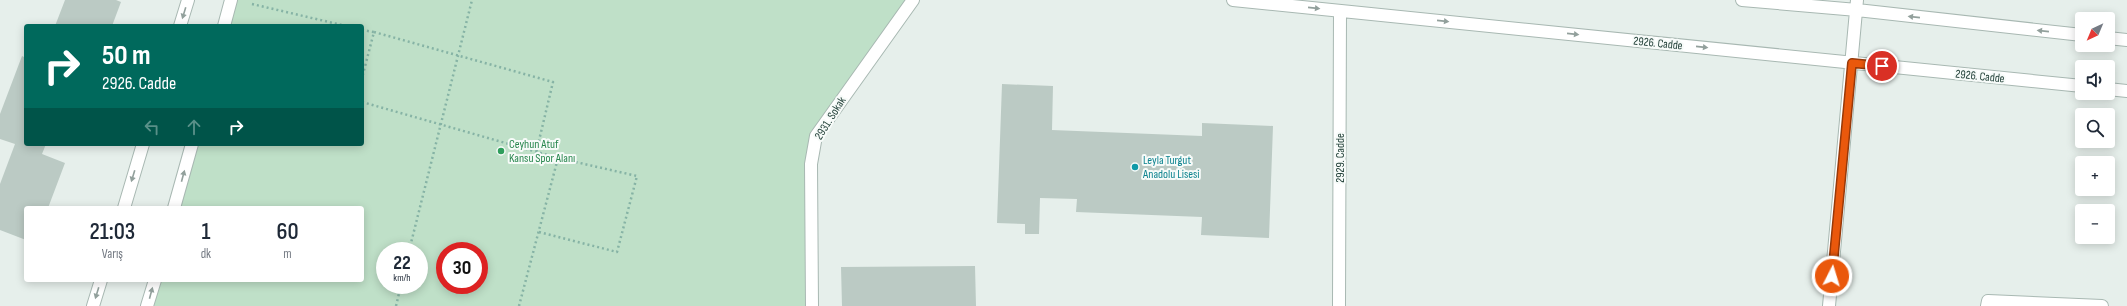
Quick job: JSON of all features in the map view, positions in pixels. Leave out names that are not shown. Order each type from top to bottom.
[{"type":"street","points":[[181,24],[188,0]]},
{"type":"street","points":[[225,24],[231,0]]},
{"type":"street","name":"2931. Sokak","points":[[812,306],[811,164],[816,136],[913,0]]},
{"type":"street","name":"2926. Cadde","points":[[1233,0],[2075,85]]},
{"type":"street","points":[[1742,0],[1857,5],[2075,34]]},
{"type":"street","points":[[1829,306],[1857,5]]},
{"type":"street","name":"2929. Cadde","points":[[1339,306],[1340,11]]},
{"type":"street","points":[[2115,39],[2127,40]]},
{"type":"street","points":[[2115,90],[2127,91]]},
{"type":"street","points":[[125,206],[142,146]]},
{"type":"street","points":[[175,206],[191,146]]},
{"type":"street","points":[[93,306],[100,282]]},
{"type":"street","points":[[148,306],[154,282]]},
{"type":"street","points":[[1987,306],[1988,301],[2102,306]]},
{"type":"path","points":[[411,242],[472,0]]},
{"type":"path","points":[[244,2],[338,24]]},
{"type":"path","points":[[364,30],[458,54],[553,82],[536,153]]},
{"type":"path","points":[[364,70],[374,32]]},
{"type":"path","points":[[364,103],[536,153],[637,176],[617,252],[539,232]]},
{"type":"path","points":[[519,306],[558,158]]},
{"type":"path","points":[[396,306],[399,294]]},
{"type":"green space","name":"Ceyhun Atuf Kansu Spor Alanı","points":[[231,0],[913,0],[816,136],[812,306],[147,306],[154,282],[364,282],[364,206],[175,206],[191,146],[364,146],[364,24],[225,24]]},
{"type":"building","points":[[65,0],[116,0],[121,2],[113,24],[56,24]]},
{"type":"building","points":[[22,56],[24,57],[24,146],[45,146],[42,154],[65,163],[49,206],[24,206],[24,239],[0,230],[0,184],[15,144],[0,139],[0,114]]},
{"type":"building","name":"Leyla Turgut Anadolu Lisesi","points":[[1002,84],[1053,86],[1052,130],[1202,136],[1202,123],[1273,126],[1269,238],[1201,235],[1202,217],[1076,212],[1077,199],[1040,198],[1039,234],[1025,234],[1025,224],[997,223]]},
{"type":"building","points":[[975,266],[976,306],[842,306],[841,267]]},
{"type":"place","name":"Ceyhun Atuf Kansu Spor Alanı","points":[[501,151]]},
{"type":"place","name":"Leyla Turgut Anadolu Lisesi","points":[[1135,167]]},
{"type":"route","points":[[1832,276],[1852,63],[1882,66]]}]
